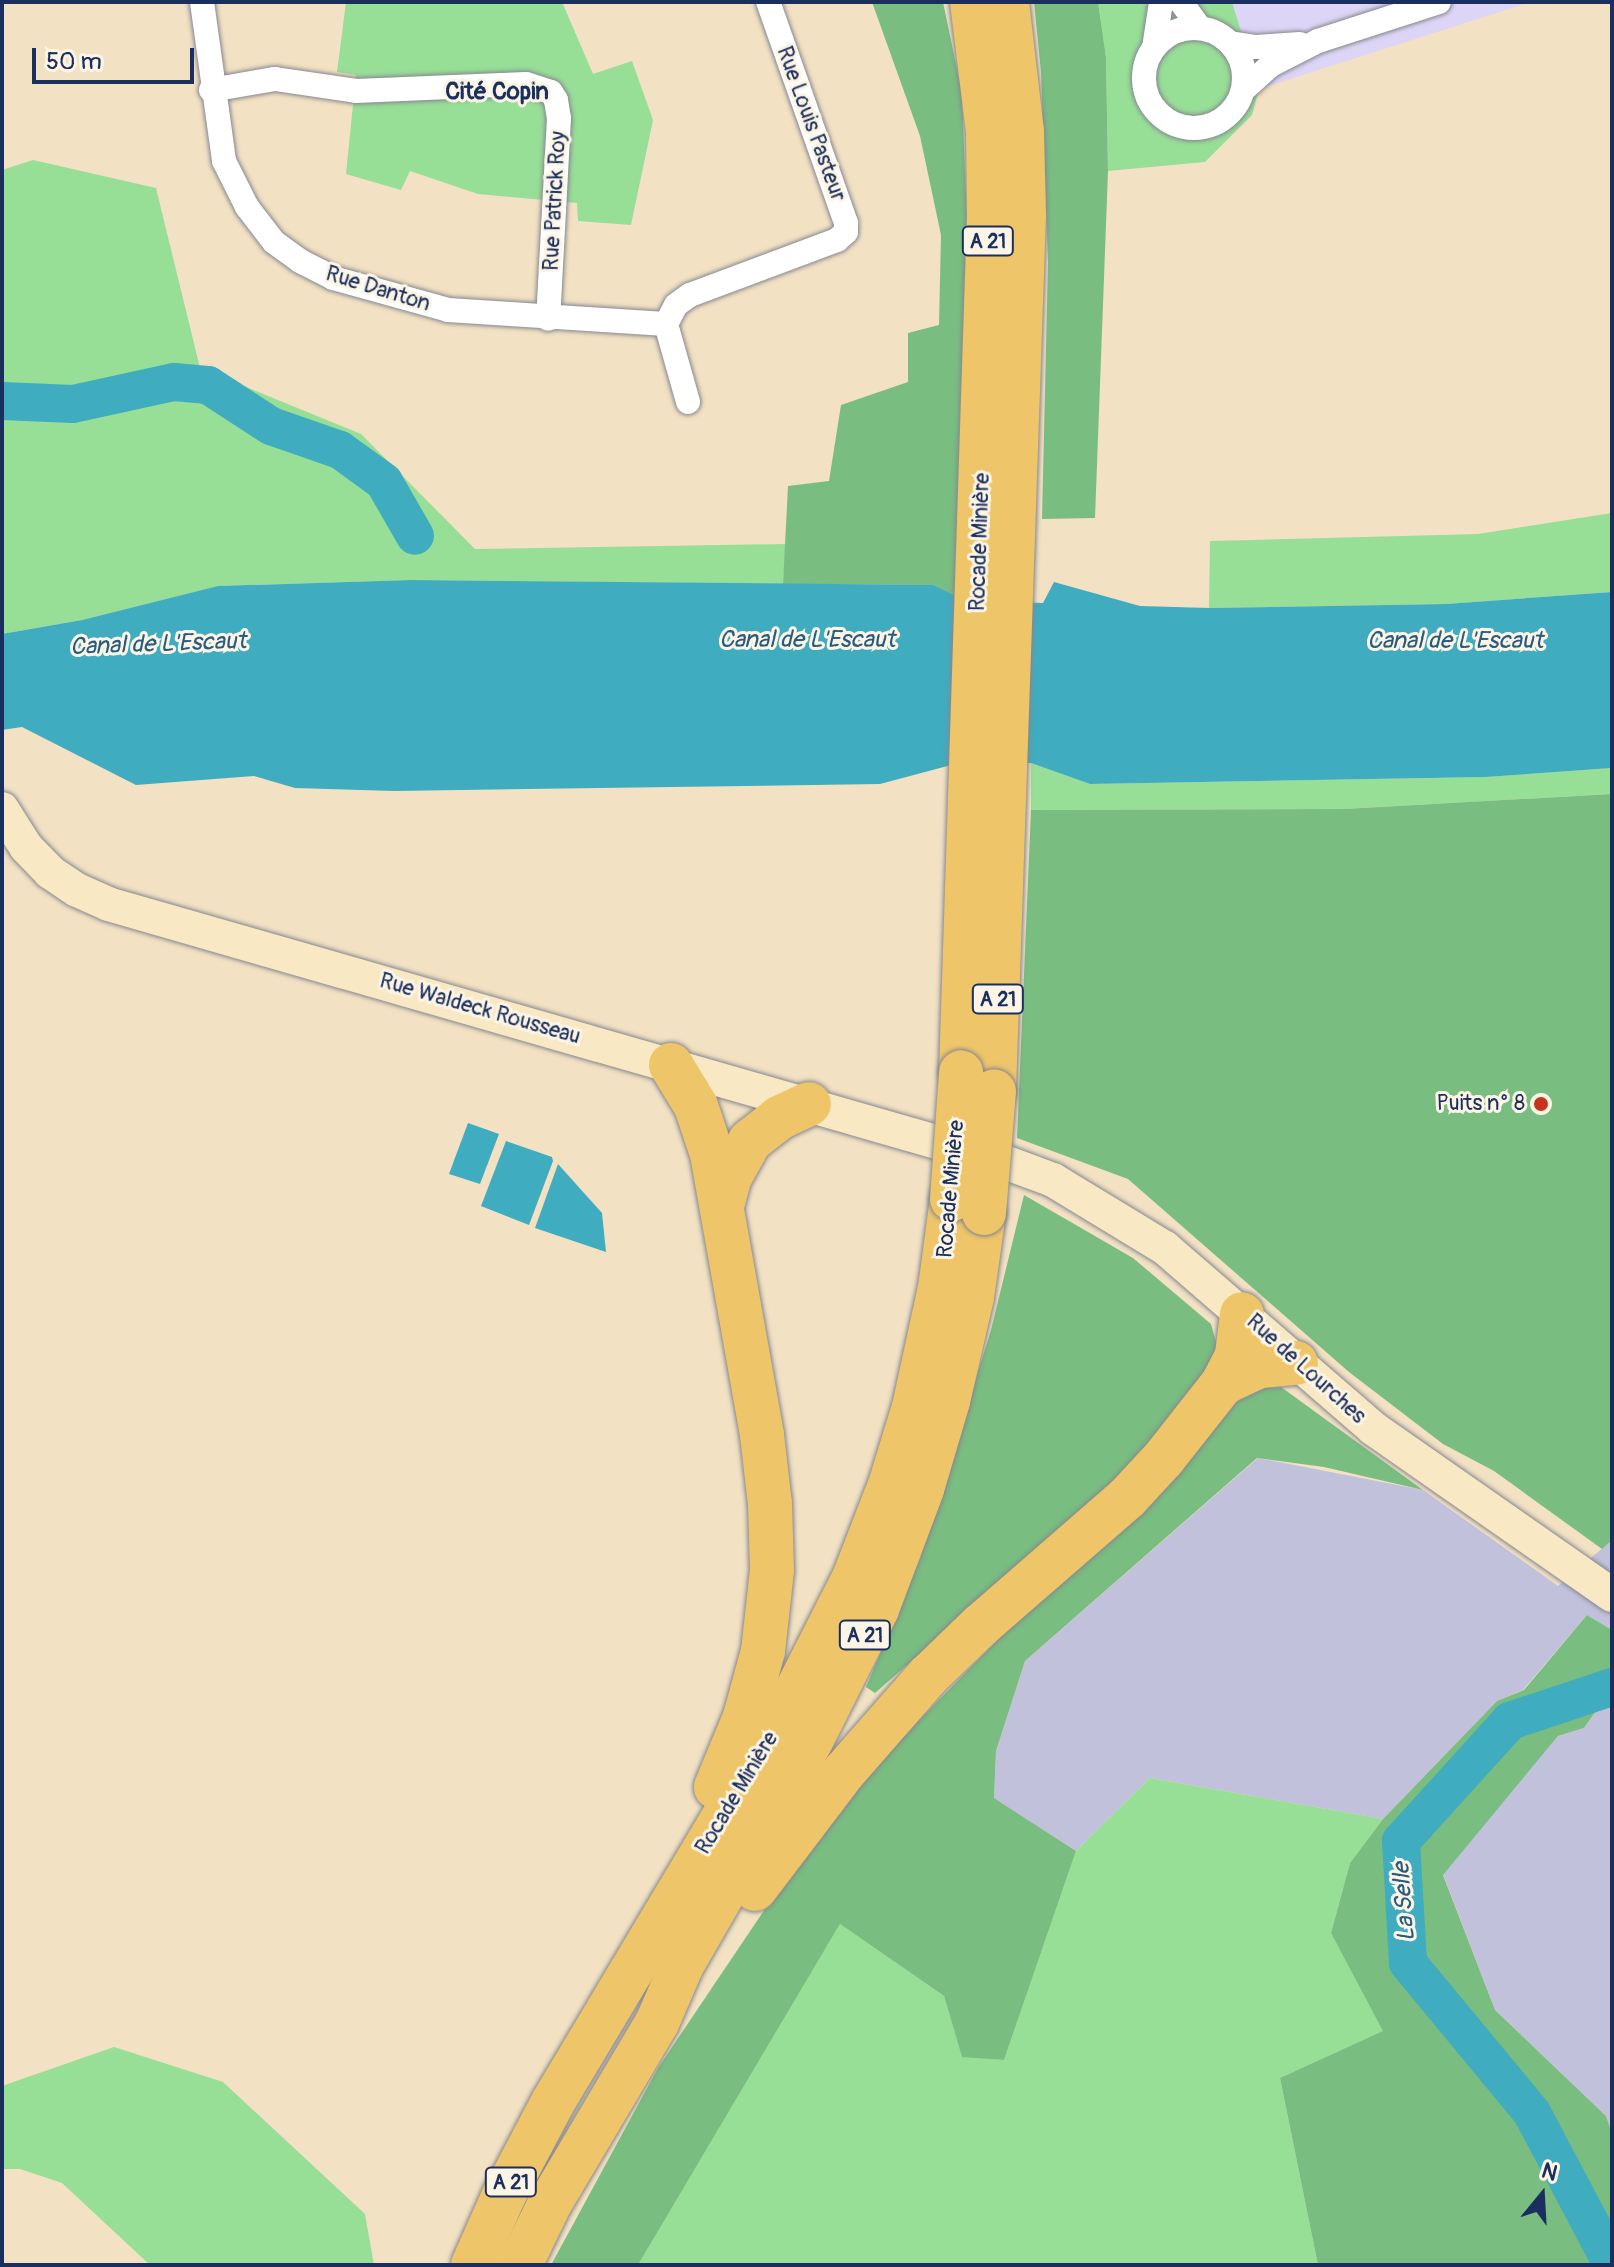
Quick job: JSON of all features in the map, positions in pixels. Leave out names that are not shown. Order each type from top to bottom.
[{"type":"highway","name":"Rocade Minière","points":[[972,2],[984,92],[989,173],[999,480]]},
{"type":"highway","name":"Rocade Minière","points":[[520,2265],[550,2203],[657,2023],[682,1965],[833,1700],[895,1566],[922,1489],[951,1391],[972,1297],[968,1206],[978,1081],[999,480],[1023,148],[1007,2]]},
{"type":"highway","points":[[621,1984],[698,1827],[737,1737],[753,1693],[766,1634],[772,1570],[768,1481],[712,1154],[702,1121],[671,1065]]},
{"type":"highway","points":[[721,1210],[730,1177],[750,1141],[779,1118],[809,1104]]},
{"type":"highway","name":"Rocade Minière","points":[[473,2265],[516,2173],[621,1984],[779,1725],[859,1565],[891,1482],[914,1407],[938,1302],[968,1206]]},
{"type":"highway","points":[[657,2023],[710,1958],[809,1815],[891,1716],[981,1625],[1127,1498],[1223,1383],[1237,1355],[1242,1314]]},
{"type":"highway","points":[[1223,1383],[1248,1369],[1296,1363]]},
{"type":"street","name":"Rue Danton","points":[[202,2],[220,145],[236,187],[264,232],[293,257],[333,278],[413,303],[470,313],[666,324]]},
{"type":"street","name":"Rue Louis Pasteur","points":[[666,324],[676,305],[690,295],[837,240],[846,232],[846,223],[768,2]]},
{"type":"street","points":[[1161,2],[1154,48],[1146,63],[1145,88],[1156,111],[1169,121],[1193,128],[1218,123],[1236,105],[1243,90],[1271,65],[1318,41],[1439,2]]},
{"type":"street","points":[[1181,2],[1200,28],[1230,43],[1265,47],[1318,41]]},
{"type":"street","points":[[1154,48],[1171,33],[1200,28]]},
{"type":"street","points":[[1230,43],[1243,65],[1243,90]]},
{"type":"street","name":"Rue Patrick Roy","points":[[211,90],[275,79],[356,91],[526,84],[551,92],[556,100],[559,118],[548,319]]},
{"type":"street","points":[[666,324],[688,402]]},
{"type":"street","name":"Rue Waldeck Rousseau","points":[[2,809],[26,847],[50,872],[77,890],[108,904],[993,1158]]},
{"type":"street","name":"Rue de Lourches","points":[[993,1158],[1053,1180],[1128,1223],[1182,1261],[1374,1429],[1612,1595]]},
{"type":"shaded area","points":[[1232,2],[1531,2],[1259,89]]},
{"type":"shaded area","points":[[1258,1458],[1423,1490],[1558,1586],[1612,1540],[1612,1630],[1587,1615],[1523,1690],[1497,1701],[1383,1819],[1150,1778],[1076,1851],[994,1798],[996,1751],[1025,1661]]},
{"type":"shaded area","points":[[1612,1688],[1612,2133],[1606,2116],[1495,2010],[1443,1874],[1558,1736],[1584,1728]]},
{"type":"green space","points":[[346,2],[562,2],[593,74],[632,61],[653,120],[631,225],[578,221],[577,203],[478,194],[410,171],[401,190],[346,174],[356,75],[337,72]]},
{"type":"green space","points":[[872,2],[943,2],[962,93],[969,276],[955,596],[934,585],[783,584],[788,486],[829,481],[841,405],[908,382],[908,333],[939,325],[941,235],[920,136]]},
{"type":"green space","points":[[1034,2],[1098,2],[1106,57],[1108,171],[1095,518],[1042,519],[1048,262],[1041,72]]},
{"type":"green space","points":[[1098,2],[1232,2],[1259,89],[1252,115],[1205,162],[1108,171],[1106,57]]},
{"type":"green space","points":[[33,160],[156,188],[200,368],[361,434],[475,549],[786,544],[783,584],[411,580],[219,586],[82,620],[2,634],[2,170]]},
{"type":"green space","points":[[1612,513],[1612,592],[1446,604],[1209,608],[1210,541],[1478,534]]},
{"type":"green space","points":[[1031,763],[1090,784],[1486,777],[1612,768],[1612,794],[1344,809],[1031,810]]},
{"type":"green space","points":[[1612,794],[1612,1540],[1602,1549],[1494,1471],[1443,1444],[1349,1372],[1128,1179],[1017,1138],[1031,810],[1344,809]]},
{"type":"green space","points":[[1024,1195],[1133,1258],[1211,1324],[1218,1349],[1189,1396],[1121,1478],[875,1693],[866,1687],[920,1559],[991,1330]]},
{"type":"green space","points":[[1281,1387],[1423,1490],[1324,1467],[1257,1458],[1025,1661],[996,1751],[994,1798],[1076,1851],[1004,2060],[962,2057],[944,1996],[840,1924],[638,2265],[551,2265],[658,2068],[773,1897],[877,1763],[1199,1435],[1252,1389]]},
{"type":"green space","points":[[1587,1615],[1612,1630],[1612,1688],[1584,1728],[1558,1736],[1443,1875],[1495,2010],[1606,2116],[1612,2133],[1612,2265],[1318,2265],[1280,2078],[1383,2031],[1331,1933],[1350,1863],[1383,1819],[1497,1701],[1524,1690]]},
{"type":"green space","points":[[1150,1778],[1383,1819],[1350,1863],[1331,1933],[1384,2031],[1280,2078],[1318,2265],[638,2265],[840,1924],[944,1996],[962,2056],[1004,2060],[1076,1851]]},
{"type":"green space","points":[[114,2047],[223,2082],[365,2214],[374,2265],[150,2265],[62,2183],[20,2169],[2,2169],[2,2086]]},
{"type":"water","name":"Canal de L'Escaut","points":[[411,580],[934,585],[964,600],[1043,603],[1054,582],[1140,606],[1209,608],[1446,604],[1612,592],[1612,768],[1486,777],[1090,784],[1031,763],[955,764],[880,784],[394,791],[295,788],[254,776],[136,785],[22,727],[2,730],[2,634],[82,620],[218,586]]},
{"type":"water","points":[[468,1123],[499,1134],[480,1184],[449,1174]]},
{"type":"water","points":[[506,1141],[552,1157],[529,1225],[481,1206]]},
{"type":"water","points":[[558,1164],[602,1213],[606,1252],[535,1228]]},
{"type":"waterway","points":[[2,401],[73,404],[174,382],[208,385],[271,426],[340,450],[384,482],[415,536]]},
{"type":"waterway","name":"La Selle","points":[[1612,1687],[1510,1721],[1401,1841],[1408,1963],[1532,2113],[1612,2264]]},
{"type":"place","name":"Puits n° 8","points":[[1541,1104]]},
{"type":"district","name":"Cité Copin","points":[[497,92]]}]
